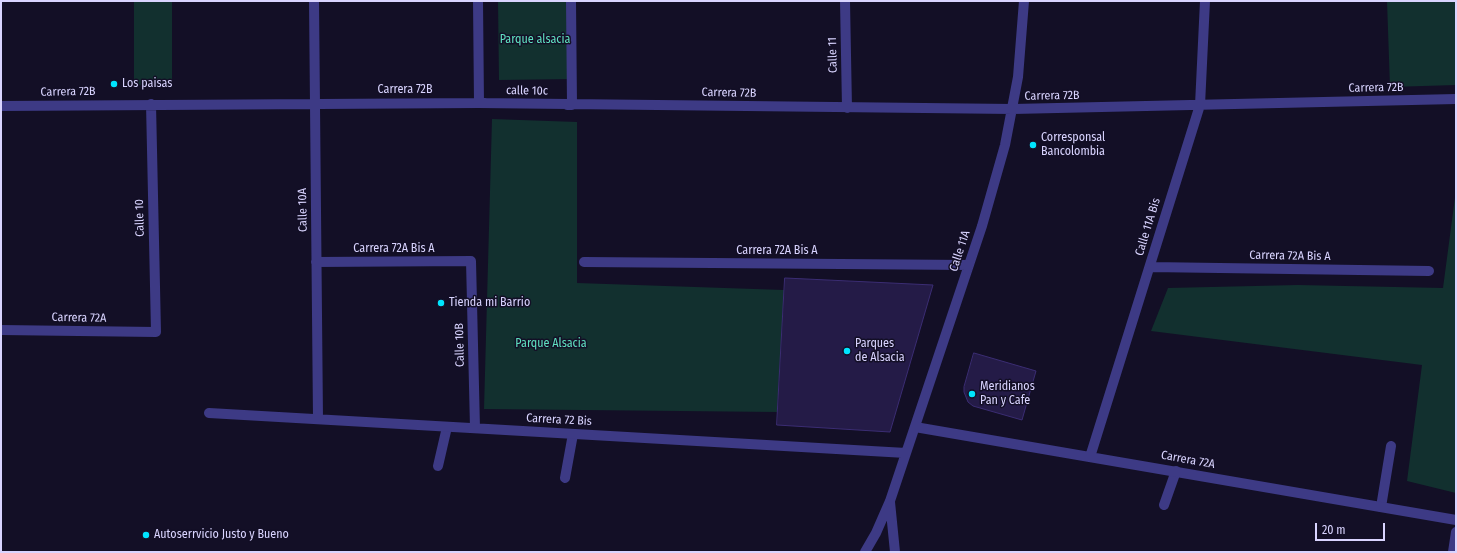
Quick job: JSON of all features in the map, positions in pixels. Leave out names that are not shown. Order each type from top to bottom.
[{"type":"street","name":"Calle 10A","points":[[314,1],[318,419]]},
{"type":"street","points":[[478,1],[479,103]]},
{"type":"street","points":[[571,1],[572,105]]},
{"type":"street","name":"Calle 11","points":[[845,1],[847,108]]},
{"type":"street","name":"Calle 11A","points":[[865,552],[876,533],[890,501],[994,186],[1013,109],[1018,78],[1024,1]]},
{"type":"street","name":"Calle 11A Bis","points":[[1090,457],[1200,105],[1205,1]]},
{"type":"street","name":"Carrera 72B","points":[[572,105],[1013,109],[1456,99]]},
{"type":"street","name":"Carrera 72B","points":[[1,106],[479,103]]},
{"type":"street","name":"calle 10c","points":[[479,103],[572,105]]},
{"type":"street","name":"Calle 10","points":[[151,104],[156,332]]},
{"type":"street","name":"Carrera 72A Bis A","points":[[316,262],[471,261]]},
{"type":"street","name":"Calle 10B","points":[[471,261],[475,428]]},
{"type":"street","name":"Carrera 72A Bis A","points":[[584,262],[969,265]]},
{"type":"street","name":"Carrera 72A Bis A","points":[[1150,266],[1429,271]]},
{"type":"street","name":"Carrera 72A","points":[[1,330],[156,332]]},
{"type":"street","name":"Carrera 72 Bis","points":[[209,413],[906,453]]},
{"type":"street","name":"Carrera 72A","points":[[915,426],[1456,520]]},
{"type":"street","points":[[438,466],[448,427]]},
{"type":"street","points":[[565,478],[573,434]]},
{"type":"street","points":[[1381,507],[1391,446]]},
{"type":"street","points":[[1164,505],[1176,471]]},
{"type":"street","name":"Calle 11A","points":[[890,501],[895,552]]},
{"type":"street","points":[[1453,552],[1456,532]]},
{"type":"green space","points":[[134,1],[172,1],[172,85],[134,85]]},
{"type":"green space","name":"Parque alsacia","points":[[498,1],[571,1],[572,79],[499,80]]},
{"type":"green space","points":[[1387,1],[1456,1],[1456,85],[1390,87]]},
{"type":"green space","name":"Parque Alsacia","points":[[492,119],[577,122],[577,283],[784,290],[777,412],[484,409]]},
{"type":"green space","points":[[1456,190],[1456,493],[1407,481],[1422,365],[1151,331],[1168,288],[1298,285],[1443,288]]},
{"type":"building","name":"Parques de Alsacia","points":[[785,278],[933,285],[890,432],[777,425]]},
{"type":"building","points":[[974,353],[1036,371],[1022,420],[973,406],[968,402],[964,392],[964,387]]},
{"type":"place","name":"Los paisas","points":[[114,84]]},
{"type":"place","name":"Corresponsal Bancolombia","points":[[1033,145]]},
{"type":"place","name":"Tienda mi Barrio","points":[[441,303]]},
{"type":"place","name":"Parques de Alsacia","points":[[847,351]]},
{"type":"place","name":"Meridianos Pan y Cafe","points":[[972,394]]},
{"type":"place","name":"Autoserrvicio Justo y Bueno","points":[[146,535]]}]
